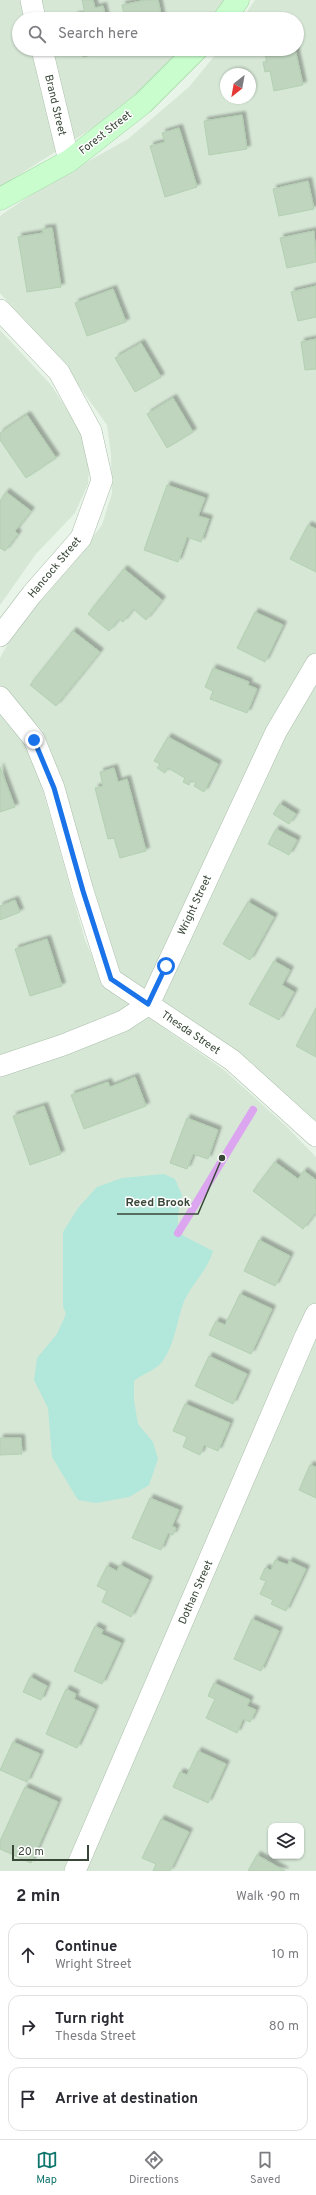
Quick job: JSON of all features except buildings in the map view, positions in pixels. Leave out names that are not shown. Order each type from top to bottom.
[{"type":"main road","points":[[229,12],[238,0]]},
{"type":"main road","name":"Forest Street","points":[[0,199],[69,161],[143,103],[190,56]]},
{"type":"street","points":[[31,0],[34,12]]},
{"type":"street","name":"Brand Street","points":[[44,56],[69,161]]},
{"type":"street","name":"Hancock Street","points":[[0,310],[59,372],[91,431],[102,480],[81,538],[32,594],[0,636]]},
{"type":"street","name":"Wright Street","points":[[0,1066],[63,1045],[124,1021],[148,1004],[276,732],[316,664]]},
{"type":"street","name":"Thesda Street","points":[[0,697],[34,740],[54,788],[83,891],[111,979],[232,1060],[316,1136]]},
{"type":"street","name":"Dothan Street","points":[[75,1871],[304,1337],[316,1314]]},
{"type":"shaded area","points":[[0,0],[228,0],[218,12],[12,12],[12,56],[178,56],[121,110],[0,187]]},
{"type":"shaded area","points":[[255,0],[316,0],[316,1128],[119,974],[60,776],[43,731],[0,687],[0,658],[15,631],[71,566],[102,525],[112,493],[111,455],[107,425],[64,365],[0,293],[0,216],[44,186],[128,139],[189,87],[214,56],[304,56],[304,12],[247,12]]},
{"type":"shaded area","points":[[0,330],[51,385],[77,425],[90,454],[88,484],[75,513],[36,554],[0,605]]},
{"type":"shaded area","points":[[0,714],[24,741],[37,770],[85,940],[106,988],[129,1000],[168,1031],[224,1070],[285,1125],[316,1157],[316,1871],[0,1871]]},
{"type":"shaded area","points":[[164,1174],[175,1179],[182,1195],[178,1214],[178,1233],[213,1251],[207,1265],[186,1297],[173,1341],[162,1362],[153,1370],[134,1381],[134,1401],[138,1424],[153,1442],[158,1459],[149,1485],[129,1497],[96,1503],[78,1500],[52,1457],[48,1408],[34,1380],[37,1358],[57,1334],[66,1314],[63,1306],[63,1232],[78,1208],[97,1187],[122,1178]]},
{"type":"waterway","points":[[178,1233],[253,1110]]},
{"type":"place","name":"Reed Brook","points":[[222,1158]]},
{"type":"route","points":[[34,740],[54,788],[83,891],[111,979],[148,1004],[166,966]]}]
